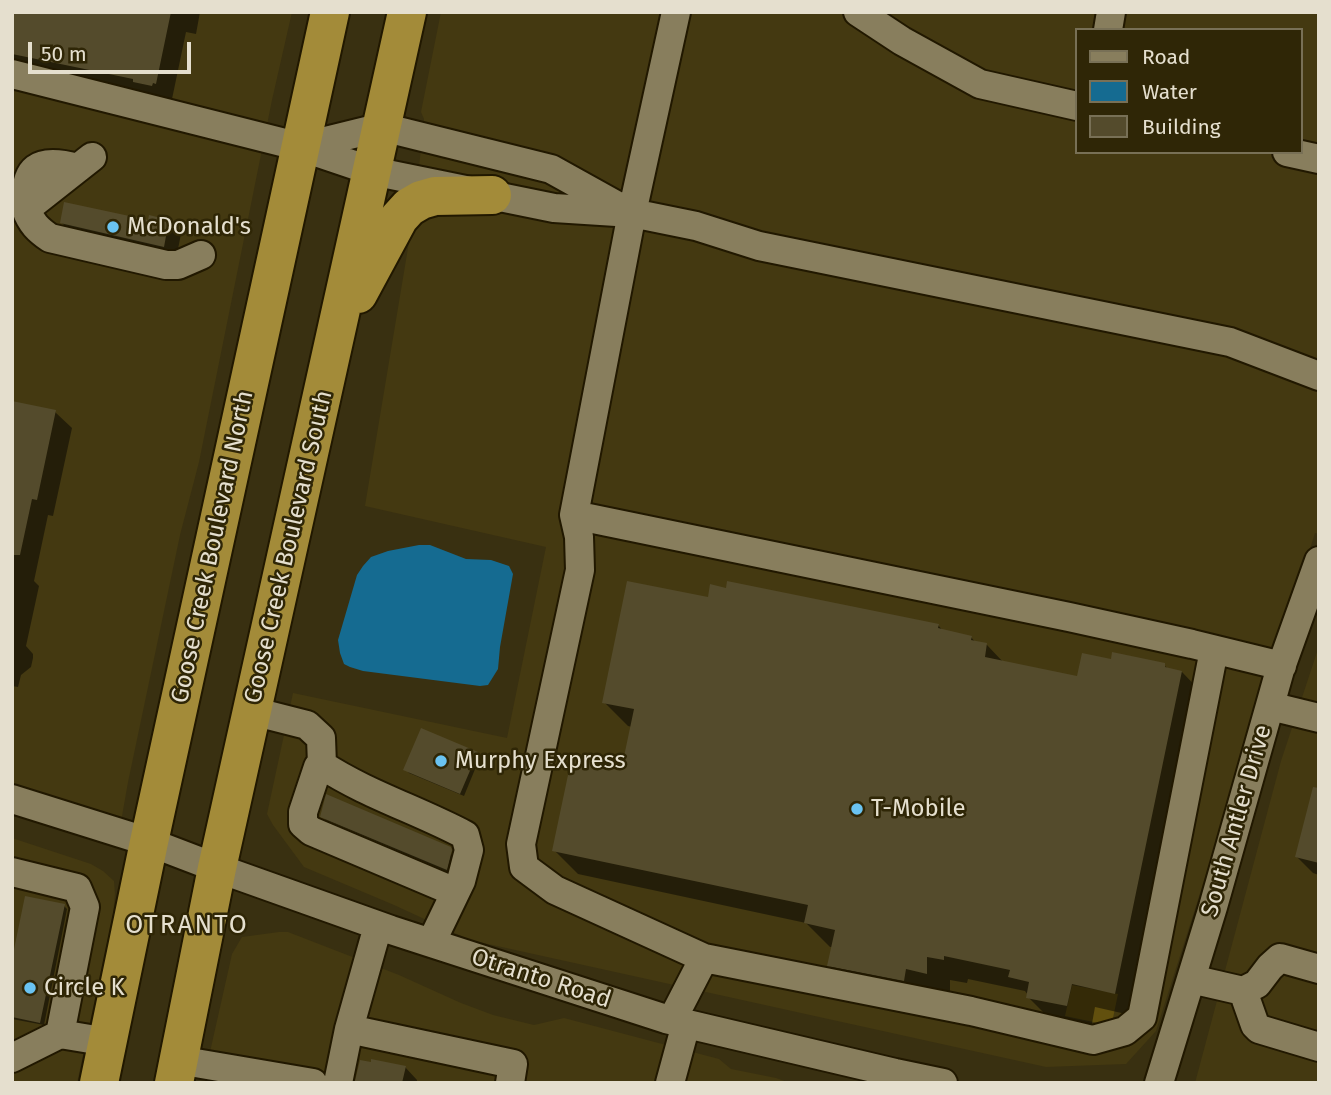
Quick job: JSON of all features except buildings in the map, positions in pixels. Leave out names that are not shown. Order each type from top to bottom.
[{"type":"highway","name":"Goose Creek Boulevard North","points":[[100,1083],[149,842],[330,12]]},
{"type":"highway","name":"Goose Creek Boulevard South","points":[[176,1071],[217,868],[407,12]]},
{"type":"highway","points":[[336,336],[399,218],[408,207],[435,196],[492,195]]},
{"type":"street","points":[[676,12],[632,214],[574,515],[579,537],[580,570],[521,844],[524,867],[555,890],[704,957],[1093,1040],[1125,1031],[1142,1017],[1214,650]]},
{"type":"street","points":[[864,14],[902,41],[980,84],[1076,106]]},
{"type":"street","points":[[12,74],[301,147],[372,171],[554,208],[632,214],[696,226],[759,246],[1230,342],[1319,376]]},
{"type":"street","points":[[301,147],[382,127],[551,169],[632,214]]},
{"type":"street","points":[[1296,154],[1319,159]]},
{"type":"street","points":[[84,163],[47,163],[35,167],[25,190],[26,209],[30,221],[40,232],[50,238],[166,265],[178,265],[201,255]]},
{"type":"street","points":[[574,515],[1069,617],[1282,666]]},
{"type":"street","name":"South Antler Drive","points":[[1159,1083],[1282,666],[1319,561]]},
{"type":"street","points":[[1270,706],[1319,718]]},
{"type":"street","points":[[252,711],[307,725],[321,738],[322,765]]},
{"type":"street","points":[[322,765],[345,780],[465,835],[469,850],[461,881],[431,943]]},
{"type":"street","points":[[322,765],[318,767],[303,812],[303,824],[311,831],[455,892]]},
{"type":"street","name":"Otranto Road","points":[[12,799],[149,842],[378,926],[679,1022],[928,1081]]},
{"type":"street","points":[[13,877],[78,888],[85,907],[60,1034]]},
{"type":"street","points":[[338,1083],[349,1029],[378,926]]},
{"type":"street","points":[[670,1083],[679,1022],[704,957]]},
{"type":"street","points":[[1191,979],[1243,990],[1257,984],[1280,958],[1319,969]]},
{"type":"street","points":[[1243,990],[1255,1025],[1259,1029],[1319,1046]]},
{"type":"street","points":[[349,1029],[513,1065],[510,1083]]},
{"type":"street","points":[[12,1058],[60,1034],[108,1042]]},
{"type":"street","points":[[176,1071],[313,1083]]},
{"type":"shaded area","points":[[12,12],[292,12],[119,833],[12,799]]},
{"type":"shaded area","points":[[441,12],[1319,12],[1319,534],[1315,533],[1156,1031],[1126,1064],[1046,1067],[470,940],[304,867],[267,814],[293,693],[507,738],[546,547],[365,506],[415,206],[424,119],[421,112]]},
{"type":"shaded area","points":[[1319,646],[1319,1083],[1195,1083],[1281,761]]},
{"type":"shaded area","points":[[12,838],[91,864],[114,881],[113,915],[77,1083],[12,1083]]},
{"type":"shaded area","points":[[288,932],[399,975],[493,1015],[534,1025],[564,1018],[719,1059],[731,1069],[790,1083],[203,1083],[232,954],[242,937]]},
{"type":"shaded area","points":[[1072,985],[1118,994],[1113,1018],[1103,1024],[1065,1016]]},
{"type":"water","points":[[419,545],[430,545],[466,559],[491,560],[509,566],[513,574],[498,669],[488,685],[363,671],[344,664],[338,640],[357,575],[371,557]]},
{"type":"place","name":"McDonald's","points":[[113,227]]},
{"type":"place","name":"Murphy Express","points":[[441,761]]},
{"type":"place","name":"T-Mobile","points":[[857,809]]},
{"type":"place","name":"Circle K","points":[[30,988]]},
{"type":"district","name":"OTRANTO","points":[[187,926]]}]
